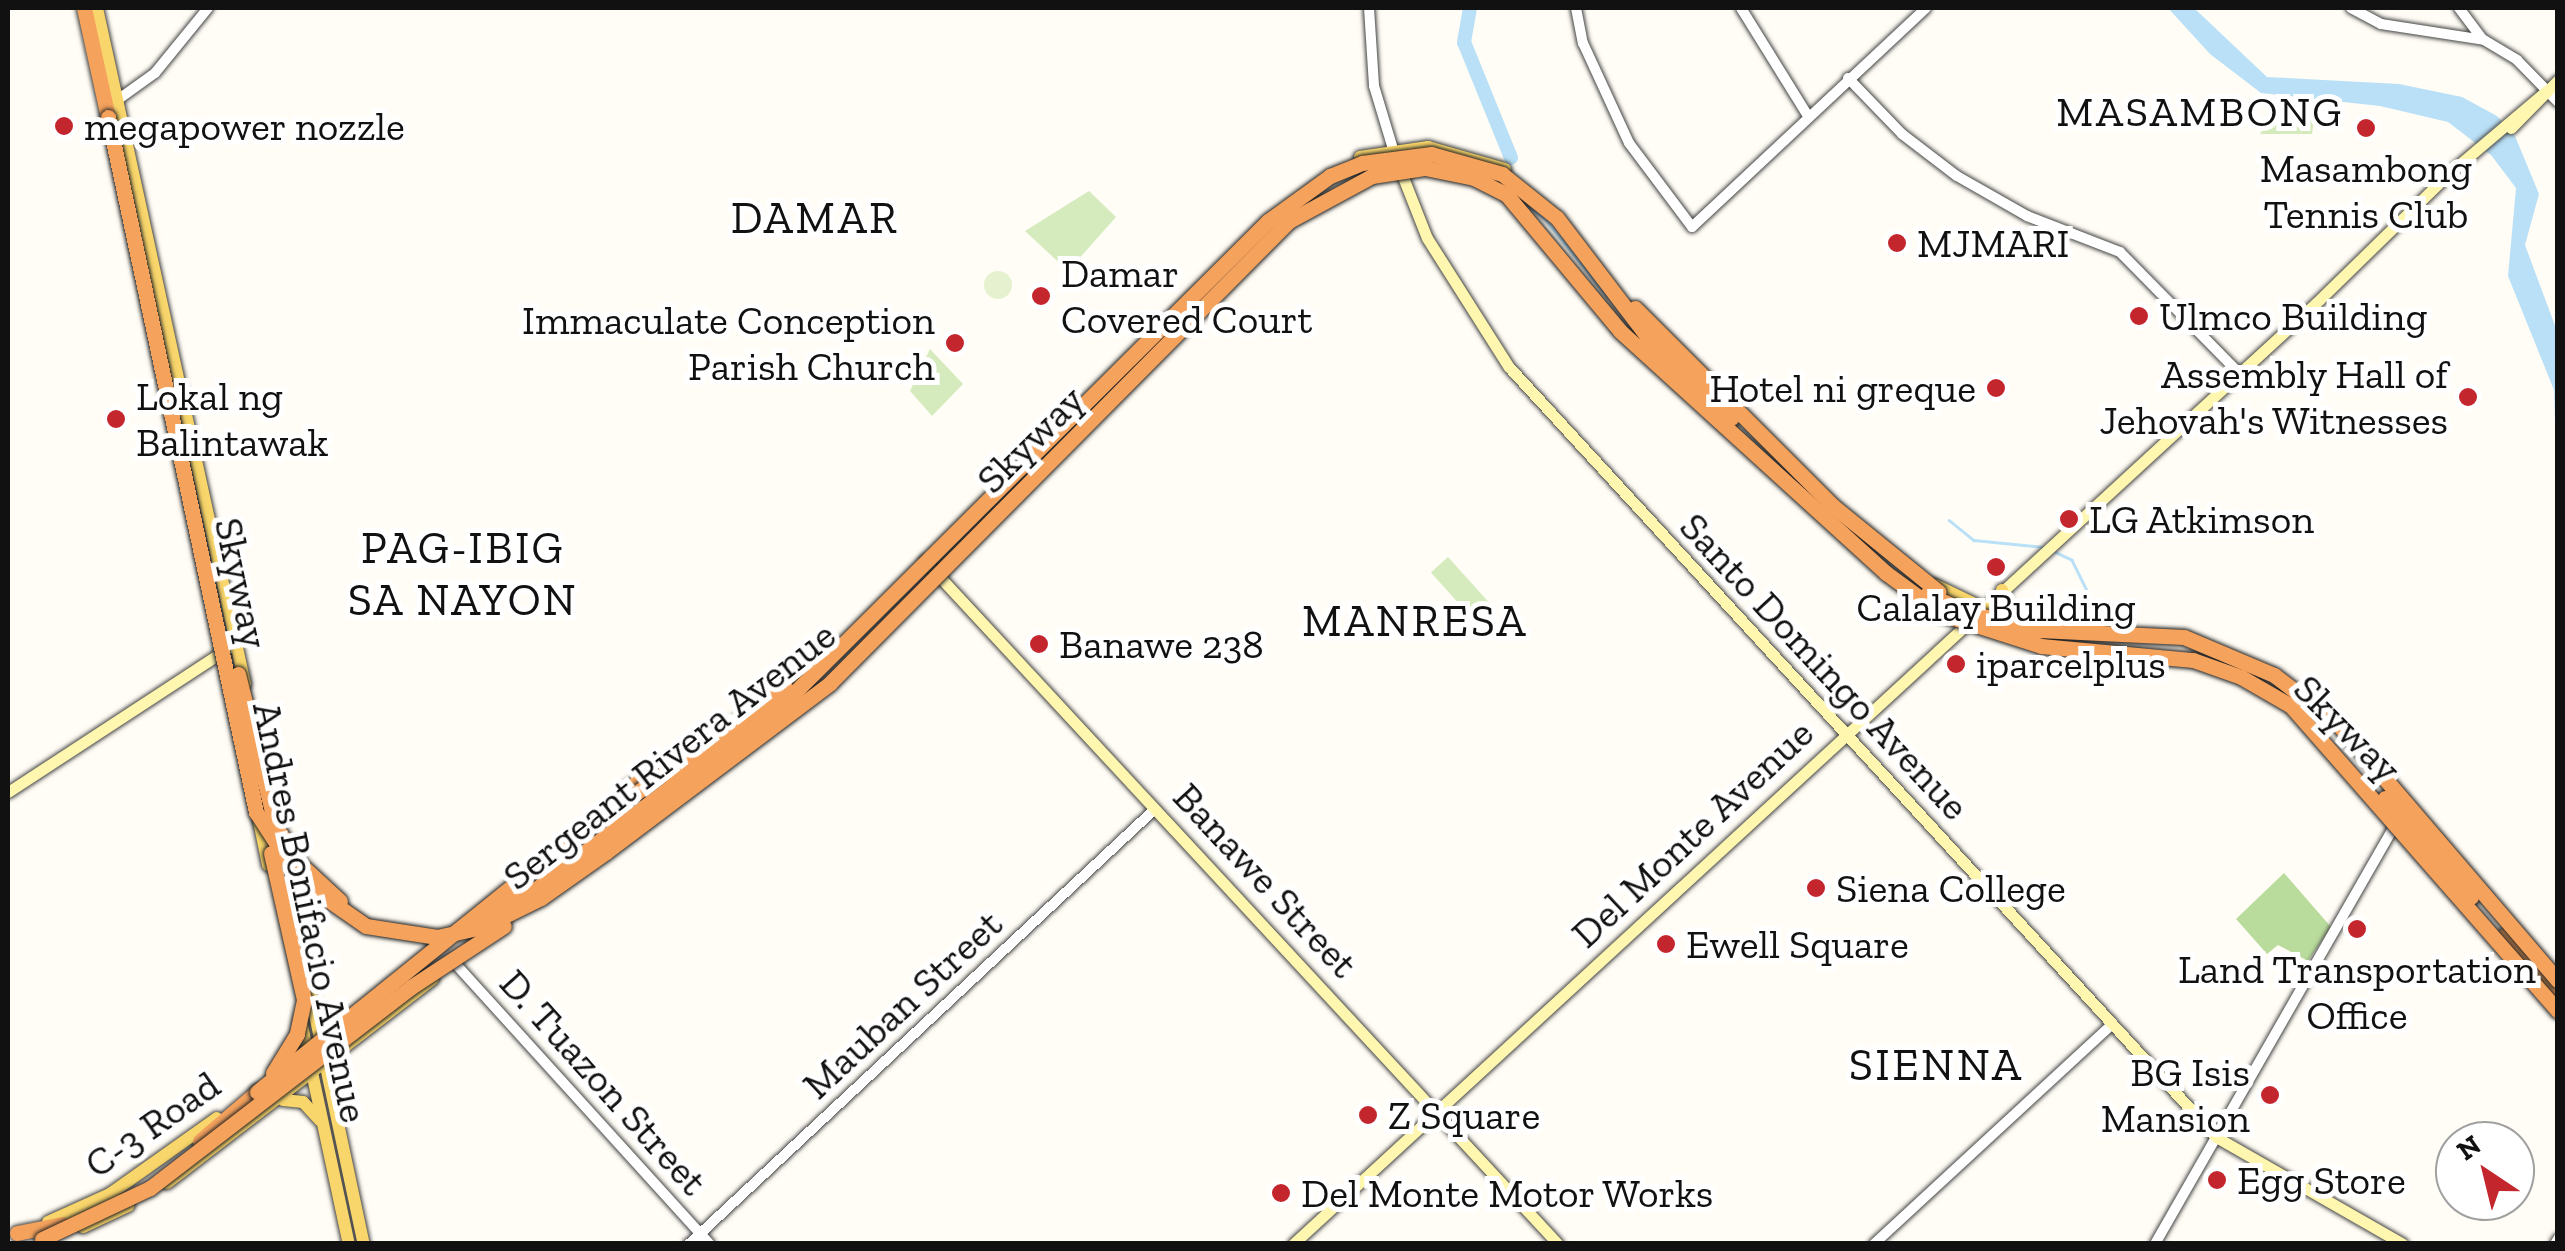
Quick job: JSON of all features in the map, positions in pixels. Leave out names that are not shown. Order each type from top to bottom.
[{"type":"highway","name":"Skyway","points":[[82,8],[256,812],[287,866],[324,903],[366,926],[412,936],[460,934],[504,918],[606,852]]},
{"type":"highway","name":"Skyway","points":[[96,8],[268,808],[288,848],[332,896],[371,917],[415,927],[459,924],[490,914],[536,890],[760,721],[849,641],[1268,221],[1330,176],[1412,153],[1480,163],[1538,201],[1662,354],[1923,592],[2009,621]]},
{"type":"highway","name":"Skyway","points":[[28,1240],[150,1188],[442,964],[544,904],[606,852],[830,683],[1258,250],[1316,202],[1399,170],[1474,178],[1519,205],[1596,305],[1912,594],[1971,628],[2010,640],[2176,657],[2228,671],[2291,706],[2348,766],[2558,1013]]},
{"type":"highway","name":"Skyway","points":[[1592,266],[1700,373],[1738,417],[1895,562],[1973,615],[2184,637],[2234,653],[2300,692],[2398,790],[2558,978]]},
{"type":"highway","name":"Skyway","points":[[28,1240],[115,1202],[576,835],[849,641]]},
{"type":"highway","points":[[628,788],[699,747]]},
{"type":"highway","points":[[2348,766],[2406,817],[2558,998]]},
{"type":"highway","points":[[256,812],[276,863],[304,1000],[297,1034],[257,1092]]},
{"type":"main road","name":"Andres Bonifacio Avenue","points":[[82,8],[349,1244]]},
{"type":"main road","name":"Andres Bonifacio Avenue","points":[[96,8],[364,1244]]},
{"type":"main road","name":"Del Monte Avenue","points":[[1293,1244],[2558,80]]},
{"type":"main road","name":"Santo Domingo Avenue","points":[[1392,149],[1453,286],[1509,366],[2216,1137],[2404,1244]]},
{"type":"main road","name":"Sergeant Rivera Avenue","points":[[321,1042],[468,926],[610,828],[790,693],[833,654],[1256,224],[1313,180],[1351,160],[1392,149],[1456,150],[1518,178],[1661,357]]},
{"type":"main road","points":[[1402,175],[1455,176],[1501,194],[1538,225],[1661,357],[1933,611],[1973,615]]},
{"type":"main road","name":"Sergeant Rivera Avenue","points":[[326,1066],[453,961],[828,681],[1282,234],[1335,198],[1402,175]]},
{"type":"main road","points":[[1661,357],[1892,554],[1973,615],[2042,648],[2204,662],[2248,678],[2316,734],[2558,1013]]},
{"type":"main road","name":"Banawe Street","points":[[925,561],[1558,1244]]},
{"type":"main road","points":[[2002,590],[2009,621],[2164,633],[2233,650],[2306,694],[2407,803],[2558,978]]},
{"type":"main road","points":[[8,792],[236,643]]},
{"type":"main road","name":"Sergeant Rivera Avenue","points":[[468,926],[493,899],[833,654]]},
{"type":"main road","points":[[610,828],[619,840]]},
{"type":"main road","points":[[282,863],[333,906],[380,927],[441,934],[468,926]]},
{"type":"main road","points":[[315,1012],[342,1018],[367,1007]]},
{"type":"main road","name":"C-3 Road","points":[[28,1240],[110,1194],[321,1042]]},
{"type":"main road","name":"C-3 Road","points":[[28,1240],[165,1185],[326,1066]]},
{"type":"main road","points":[[281,1100],[303,1102],[323,1123]]},
{"type":"street","points":[[116,101],[154,73],[208,8]]},
{"type":"street","name":"Santo Domingo Avenue","points":[[1368,8],[1374,86],[1392,149]]},
{"type":"street","points":[[1576,8],[1583,43],[1628,143],[1692,227],[1926,8]]},
{"type":"street","points":[[1740,8],[1808,116]]},
{"type":"street","points":[[2352,8],[2381,24],[2484,40]]},
{"type":"street","points":[[2459,8],[2484,40],[2517,60],[2558,102]]},
{"type":"street","points":[[1848,78],[1902,134],[1957,176],[2028,216],[2120,252],[2238,373]]},
{"type":"street","points":[[2154,1244],[2407,803]]},
{"type":"street","name":"Mauban Street","points":[[689,1244],[1155,809]]},
{"type":"street","name":"D. Tuazon Street","points":[[453,961],[710,1244]]},
{"type":"street","points":[[1874,1244],[2112,1024]]},
{"type":"green space","points":[[2280,100],[2316,107],[2312,134],[2260,134]]},
{"type":"green space","points":[[1089,191],[1116,217],[1068,271],[1025,231]]},
{"type":"green space","points":[[998,271],[1008,275],[1012,285],[1008,295],[998,299],[988,295],[984,285],[988,275]]},
{"type":"green space","points":[[930,349],[963,384],[932,416],[910,391]]},
{"type":"green space","points":[[1448,557],[1490,604],[1473,619],[1431,572]]},
{"type":"green space","points":[[2284,873],[2331,927],[2308,961],[2278,945],[2267,954],[2236,919]]},
{"type":"water","points":[[2168,8],[2194,8],[2267,77],[2399,84],[2462,97],[2497,116],[2515,136],[2539,194],[2525,245],[2557,331],[2557,488],[2554,390],[2508,276],[2516,188],[2491,155],[2448,122],[2380,106],[2261,93],[2210,54]]},
{"type":"waterway","points":[[1470,8],[1464,42],[1511,158]]},
{"type":"waterway","points":[[1520,199],[1544,218],[1608,297]]},
{"type":"waterway","points":[[1949,520],[1974,540],[2044,547]]},
{"type":"waterway","points":[[2051,550],[2072,560],[2102,621]]},
{"type":"waterway","points":[[1880,558],[1893,569]]},
{"type":"place","name":"megapower nozzle","points":[[64,126]]},
{"type":"place","name":"Masambong Tennis Club","points":[[2366,128]]},
{"type":"place","name":"MJMARI","points":[[1897,243]]},
{"type":"place","name":"Damar Covered Court","points":[[1041,296]]},
{"type":"place","name":"Ulmco Building","points":[[2139,316]]},
{"type":"place","name":"Immaculate Conception Parish Church","points":[[955,343]]},
{"type":"place","name":"Hotel ni greque","points":[[1996,388]]},
{"type":"place","name":"Assembly Hall of Jehovah's Witnesses","points":[[2468,397]]},
{"type":"place","name":"Lokal ng Balintawak","points":[[116,419]]},
{"type":"place","name":"LG Atkimson","points":[[2069,519]]},
{"type":"place","name":"Calalay Building","points":[[1996,567]]},
{"type":"place","name":"Banawe 238","points":[[1039,644]]},
{"type":"place","name":"iparcelplus","points":[[1956,664]]},
{"type":"place","name":"Siena College","points":[[1816,888]]},
{"type":"place","name":"Land Transportation Office","points":[[2357,929]]},
{"type":"place","name":"Ewell Square","points":[[1666,944]]},
{"type":"place","name":"BG Isis Mansion","points":[[2270,1095]]},
{"type":"place","name":"Z Square","points":[[1368,1115]]},
{"type":"place","name":"Egg Store","points":[[2217,1180]]},
{"type":"place","name":"Del Monte Motor Works","points":[[1281,1193]]},
{"type":"district","name":"MASAMBONG","points":[[2200,112]]},
{"type":"district","name":"DAMAR","points":[[815,219]]},
{"type":"district","name":"PAG-IBIG SA NAYON","points":[[463,575]]},
{"type":"district","name":"MANRESA","points":[[1415,622]]},
{"type":"district","name":"SIENNA","points":[[1936,1066]]}]
